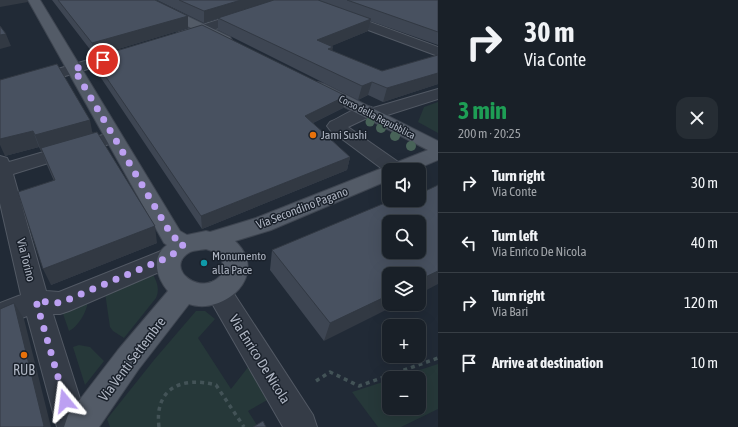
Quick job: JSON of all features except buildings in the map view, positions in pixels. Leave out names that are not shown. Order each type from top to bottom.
[{"type":"main road","points":[[34,0],[172,236],[177,250]]},
{"type":"main road","points":[[145,0],[235,45]]},
{"type":"main road","name":"Corso della Repubblica","points":[[304,80],[438,148]]},
{"type":"main road","points":[[414,163],[438,153]]},
{"type":"main road","points":[[426,173],[438,169]]},
{"type":"main road","name":"Via Secondino Pagano","points":[[382,176],[263,224],[219,237],[225,248],[252,242],[382,191]]},
{"type":"main road","points":[[206,240],[225,248],[236,262],[236,271],[233,279],[227,286],[218,291],[200,295],[184,291],[171,279],[168,271],[177,250],[194,241],[206,240]]},
{"type":"main road","name":"Via Venti Settembre","points":[[86,423],[128,360],[184,291]]},
{"type":"street","points":[[170,40],[291,0]]},
{"type":"street","points":[[329,11],[438,52]]},
{"type":"street","points":[[0,91],[133,51]]},
{"type":"street","points":[[387,163],[336,126],[369,113],[438,94]]},
{"type":"street","points":[[2,166],[113,137]]},
{"type":"street","name":"Via Torino","points":[[2,166],[36,301],[86,423]]},
{"type":"street","points":[[0,315],[36,301],[60,303],[177,250]]},
{"type":"street","name":"Via Enrico De Nicola","points":[[218,291],[301,427]]},
{"type":"path","points":[[316,381],[330,372],[359,386],[438,358]]},
{"type":"path","points":[[159,427],[157,419],[159,404],[167,393],[182,382],[193,380],[209,382],[216,385],[244,427]]},
{"type":"shaded area","points":[[438,102],[438,133],[418,122],[424,107]]},
{"type":"shaded area","points":[[152,273],[158,291],[156,298],[124,338],[113,331],[110,327],[105,292]]},
{"type":"shaded area","points":[[88,299],[88,303],[82,317],[73,329],[69,331],[62,311]]},
{"type":"shaded area","points":[[196,311],[205,311],[215,319],[198,338],[231,389],[249,366],[269,399],[248,411],[258,427],[110,427],[107,419],[154,360]]},
{"type":"shaded area","points":[[79,345],[90,347],[104,361],[85,385],[73,347]]},
{"type":"shaded area","points":[[438,364],[438,409],[426,415],[426,371],[416,371]]},
{"type":"shaded area","points":[[382,382],[382,415],[426,415],[401,427],[378,427],[352,392]]},
{"type":"place","name":"Jami Sushi","points":[[313,135]]},
{"type":"place","name":"Monumento alla Pace","points":[[204,263]]},
{"type":"place","name":"RUB","points":[[24,355]]},
{"type":"route","points":[[65,401],[36,301],[60,303],[171,256],[184,244],[172,236],[74,69],[103,60]]}]
